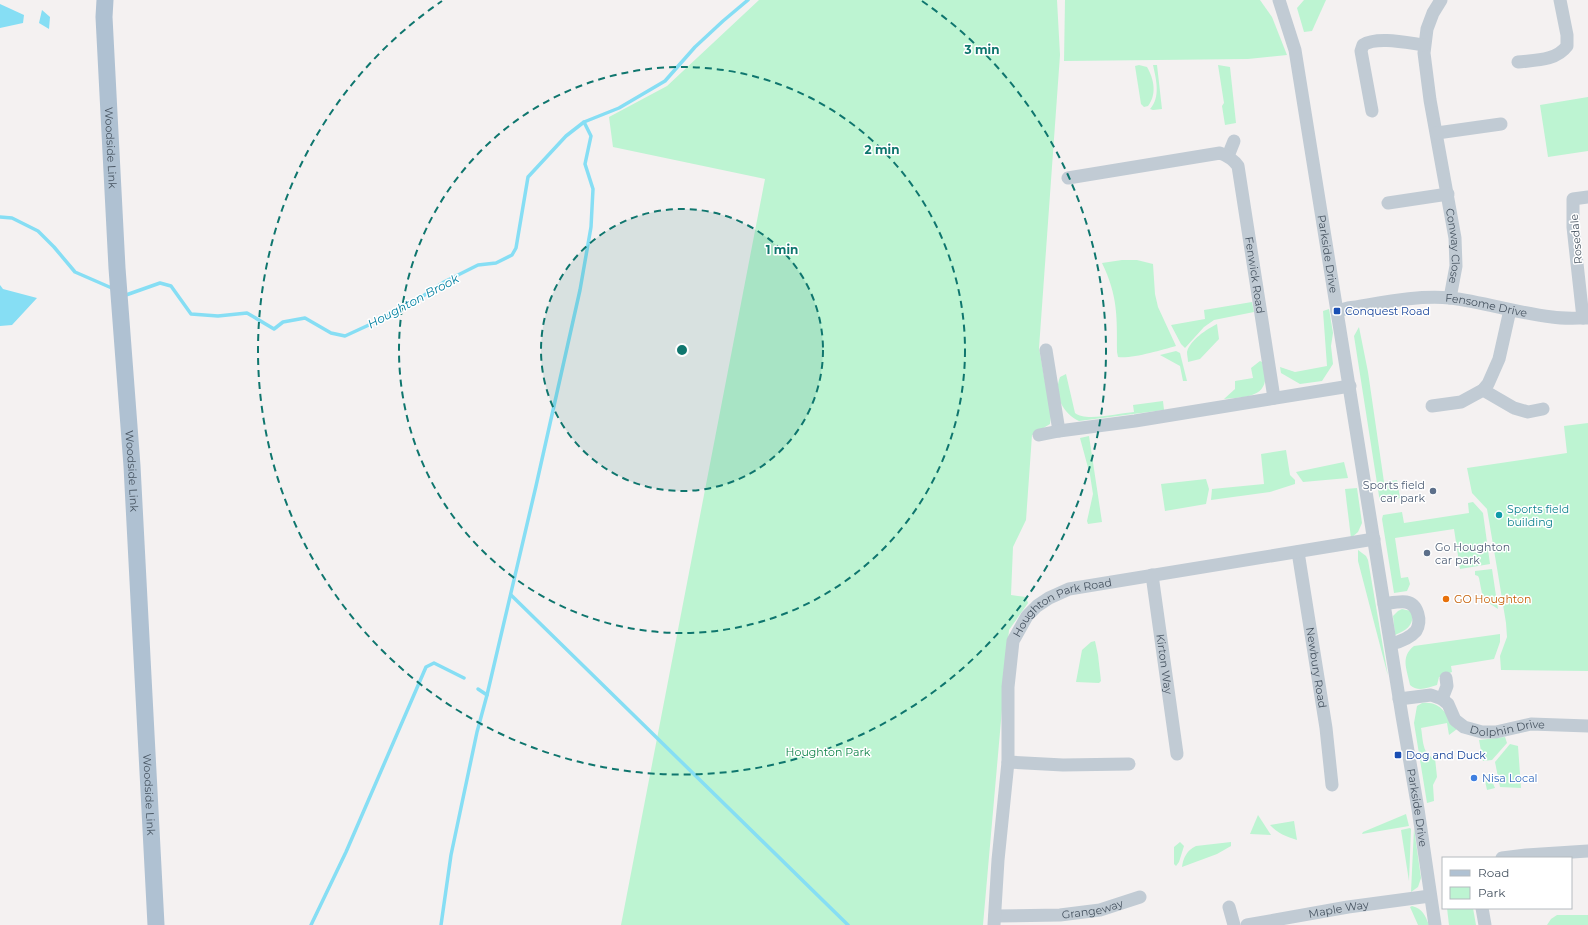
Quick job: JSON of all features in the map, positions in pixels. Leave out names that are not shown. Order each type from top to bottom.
[{"type":"main road","name":"Woodside Link","points":[[99,0],[104,17]]},
{"type":"main road","name":"Woodside Link","points":[[105,0],[104,17],[117,268],[132,466],[156,925]]},
{"type":"street","name":"Parkside Drive","points":[[1279,0],[1295,50],[1418,809],[1435,925]]},
{"type":"street","name":"Conway Close","points":[[1440,0],[1429,24],[1424,45],[1424,62],[1455,238],[1456,266],[1450,298]]},
{"type":"street","points":[[1518,62],[1545,59],[1561,53],[1567,46],[1567,35],[1560,0]]},
{"type":"street","points":[[1372,111],[1361,51],[1363,45],[1367,42],[1386,41],[1424,45]]},
{"type":"street","points":[[1437,133],[1501,124]]},
{"type":"street","points":[[1068,178],[1220,153],[1228,156],[1234,141]]},
{"type":"street","name":"Fenwick Road","points":[[1228,156],[1238,166],[1274,398]]},
{"type":"street","name":"Conway Close","points":[[1388,203],[1448,194]]},
{"type":"street","name":"Rosedale","points":[[1586,318],[1573,227],[1573,199],[1588,197]]},
{"type":"street","name":"Fensome Drive","points":[[1337,311],[1415,298],[1450,298],[1566,319],[1586,318]]},
{"type":"street","points":[[1432,406],[1461,402],[1483,390],[1488,384],[1496,367],[1510,310]]},
{"type":"street","points":[[1046,350],[1059,431]]},
{"type":"street","points":[[1039,436],[1059,431],[1135,421],[1350,386]]},
{"type":"street","points":[[1483,390],[1514,408],[1528,412],[1543,409]]},
{"type":"street","name":"Houghton Park Road","points":[[994,920],[998,860],[1008,762],[1008,687],[1013,641],[1027,616],[1049,598],[1069,589],[1374,539]]},
{"type":"street","name":"Newbury Road","points":[[1298,552],[1324,720],[1332,784]]},
{"type":"street","name":"Kirton Way","points":[[1152,575],[1176,754]]},
{"type":"street","points":[[1384,604],[1408,602],[1414,606],[1418,614],[1419,622],[1416,631],[1400,642],[1391,644]]},
{"type":"street","points":[[1399,699],[1431,695],[1442,699],[1447,686],[1446,678]]},
{"type":"street","name":"Dolphin Drive","points":[[1442,699],[1452,709],[1455,720],[1464,727],[1482,732],[1496,732],[1531,724],[1588,726]]},
{"type":"street","points":[[1008,762],[1062,765],[1129,764]]},
{"type":"street","points":[[1510,857],[1588,852]]},
{"type":"street","name":"Grangeway","points":[[994,920],[1060,915],[1100,910],[1140,896]]},
{"type":"street","name":"Maple Way","points":[[1247,925],[1355,906],[1430,896]]},
{"type":"street","points":[[1229,907],[1234,925]]},
{"type":"street","points":[[1482,909],[1485,925]]},
{"type":"green space","name":"Houghton Park","points":[[759,0],[1057,0],[1060,55],[1039,348],[1051,415],[1050,424],[1032,435],[1026,520],[1013,547],[1011,595],[1026,597],[1028,603],[1009,630],[983,925],[621,925],[765,179],[613,147],[609,117],[667,86]]},
{"type":"green space","points":[[1065,0],[1260,0],[1272,17],[1287,55],[1248,59],[1064,61]]},
{"type":"green space","points":[[1304,0],[1326,0],[1312,31],[1304,32],[1297,8]]},
{"type":"green space","points":[[1139,65],[1147,67],[1154,86],[1153,97],[1148,106],[1144,107],[1141,104],[1135,66]]},
{"type":"green space","points":[[1153,65],[1157,65],[1162,109],[1153,110],[1150,109],[1156,99],[1157,88]]},
{"type":"green space","points":[[1218,65],[1230,67],[1236,123],[1225,125],[1222,106],[1224,103]]},
{"type":"green space","points":[[1588,97],[1588,151],[1548,157],[1540,105]]},
{"type":"green space","points":[[1122,260],[1137,260],[1153,264],[1155,294],[1158,307],[1176,346],[1155,352],[1118,357],[1116,307],[1111,286],[1102,263]]},
{"type":"green space","points":[[1252,302],[1254,312],[1214,320],[1204,327],[1185,348],[1181,344],[1171,325],[1205,319],[1204,310]]},
{"type":"green space","points":[[1329,309],[1333,333],[1331,346],[1333,364],[1322,381],[1300,384],[1281,373],[1280,367],[1295,372],[1327,366],[1323,311]]},
{"type":"green space","points":[[1217,324],[1219,339],[1200,359],[1188,362],[1187,352],[1195,339]]},
{"type":"green space","points":[[1359,327],[1368,372],[1384,482],[1397,480],[1400,498],[1383,501],[1379,499],[1354,336]]},
{"type":"green space","points":[[1176,351],[1180,353],[1187,381],[1183,381],[1180,366],[1160,355]]},
{"type":"green space","points":[[1260,361],[1262,362],[1265,374],[1263,387],[1259,391],[1249,396],[1224,399],[1235,389],[1235,381],[1253,378],[1251,368]]},
{"type":"green space","points":[[1066,374],[1075,413],[1080,416],[1094,417],[1134,412],[1133,405],[1163,401],[1164,410],[1079,421],[1068,414],[1059,397],[1058,383],[1060,377]]},
{"type":"green space","points":[[1588,423],[1588,671],[1501,670],[1500,656],[1507,637],[1497,568],[1487,509],[1472,493],[1467,468],[1567,453],[1564,426]]},
{"type":"green space","points":[[1089,436],[1102,522],[1088,524],[1087,521],[1093,494],[1090,475],[1080,438]]},
{"type":"green space","points":[[1286,450],[1290,475],[1295,480],[1295,484],[1270,492],[1211,500],[1212,489],[1264,484],[1261,454]]},
{"type":"green space","points":[[1344,462],[1348,478],[1303,482],[1296,472]]},
{"type":"green space","points":[[1206,479],[1209,489],[1206,504],[1165,511],[1161,484]]},
{"type":"green space","points":[[1357,488],[1362,523],[1358,532],[1351,538],[1345,489]]},
{"type":"green space","points":[[1473,502],[1483,513],[1490,564],[1460,569],[1454,529],[1395,538],[1401,578],[1408,577],[1410,584],[1407,591],[1394,593],[1382,519],[1383,515],[1402,512],[1404,523],[1469,513],[1468,503]]},
{"type":"green space","points":[[1358,550],[1366,556],[1368,560],[1388,676],[1358,561]]},
{"type":"green space","points":[[1492,569],[1498,609],[1483,599],[1479,578],[1475,575],[1475,571]]},
{"type":"green space","points":[[1402,609],[1411,611],[1413,615],[1412,619],[1408,628],[1395,635],[1393,616]]},
{"type":"green space","points":[[1500,634],[1500,642],[1494,659],[1451,666],[1452,672],[1439,677],[1437,685],[1434,686],[1419,689],[1410,685],[1406,669],[1406,659],[1407,654],[1414,646]]},
{"type":"green space","points":[[1095,641],[1101,681],[1099,683],[1076,682],[1082,650],[1091,642]]},
{"type":"green space","points":[[1422,703],[1434,704],[1439,707],[1457,729],[1449,735],[1447,723],[1421,728],[1425,750],[1431,757],[1435,758],[1437,777],[1433,785],[1434,801],[1427,803],[1414,723],[1417,706]]},
{"type":"green space","points":[[1505,737],[1507,743],[1492,760],[1483,761],[1479,740]]},
{"type":"green space","points":[[1510,744],[1518,746],[1521,788],[1500,787],[1495,762]]},
{"type":"green space","points":[[1489,774],[1495,788],[1487,790],[1484,776]]},
{"type":"green space","points":[[1406,814],[1409,826],[1362,834],[1363,832]]},
{"type":"green space","points":[[1258,815],[1271,835],[1250,834]]},
{"type":"green space","points":[[1294,821],[1297,840],[1282,834],[1270,825]]},
{"type":"green space","points":[[1414,828],[1421,878],[1418,887],[1411,892]]},
{"type":"green space","points":[[1411,829],[1409,881],[1401,830]]},
{"type":"green space","points":[[1180,842],[1184,846],[1179,862],[1176,866],[1174,864],[1174,847]]},
{"type":"green space","points":[[1231,842],[1231,846],[1217,854],[1182,867],[1183,860],[1186,855],[1196,846]]},
{"type":"green space","points":[[1412,906],[1419,909],[1423,913],[1429,925],[1418,925],[1410,907]]},
{"type":"green space","points":[[1447,909],[1473,909],[1476,925],[1449,925]]},
{"type":"green space","points":[[1557,915],[1588,915],[1588,925],[1547,925],[1551,919]]},
{"type":"water","points":[[0,4],[24,15],[23,23],[0,28]]},
{"type":"water","points":[[42,10],[50,17],[49,29],[39,23]]},
{"type":"water","points":[[0,285],[3,289],[37,298],[12,325],[0,326]]},
{"type":"waterway","name":"Houghton Brook","points":[[123,293],[126,295],[160,283],[171,286],[191,314],[218,316],[247,313],[274,329],[283,322],[305,318],[331,333],[345,336],[384,318],[414,302],[444,282],[478,265],[496,263],[512,255],[516,248],[528,177],[566,136],[584,122],[619,108],[665,81],[695,47],[748,0]]},
{"type":"waterway","points":[[441,925],[451,855],[477,732],[536,486],[580,290],[591,227],[593,189],[585,164],[591,136],[584,122]]},
{"type":"waterway","name":"Houghton Brook","points":[[0,217],[12,218],[38,231],[75,272],[114,289]]},
{"type":"waterway","points":[[511,595],[848,925]]},
{"type":"waterway","points":[[311,925],[346,852],[426,667],[434,663],[464,678]]},
{"type":"waterway","points":[[478,689],[487,695]]},
{"type":"place","name":"Conquest Road","points":[[1337,311]]},
{"type":"place","name":"Sports field car park","points":[[1433,491]]},
{"type":"place","name":"Sports field building","points":[[1499,515]]},
{"type":"place","name":"Go Houghton car park","points":[[1427,553]]},
{"type":"place","name":"GO Houghton","points":[[1446,599]]},
{"type":"place","name":"Dog and Duck","points":[[1398,755]]},
{"type":"place","name":"Nisa Local","points":[[1474,778]]}]
